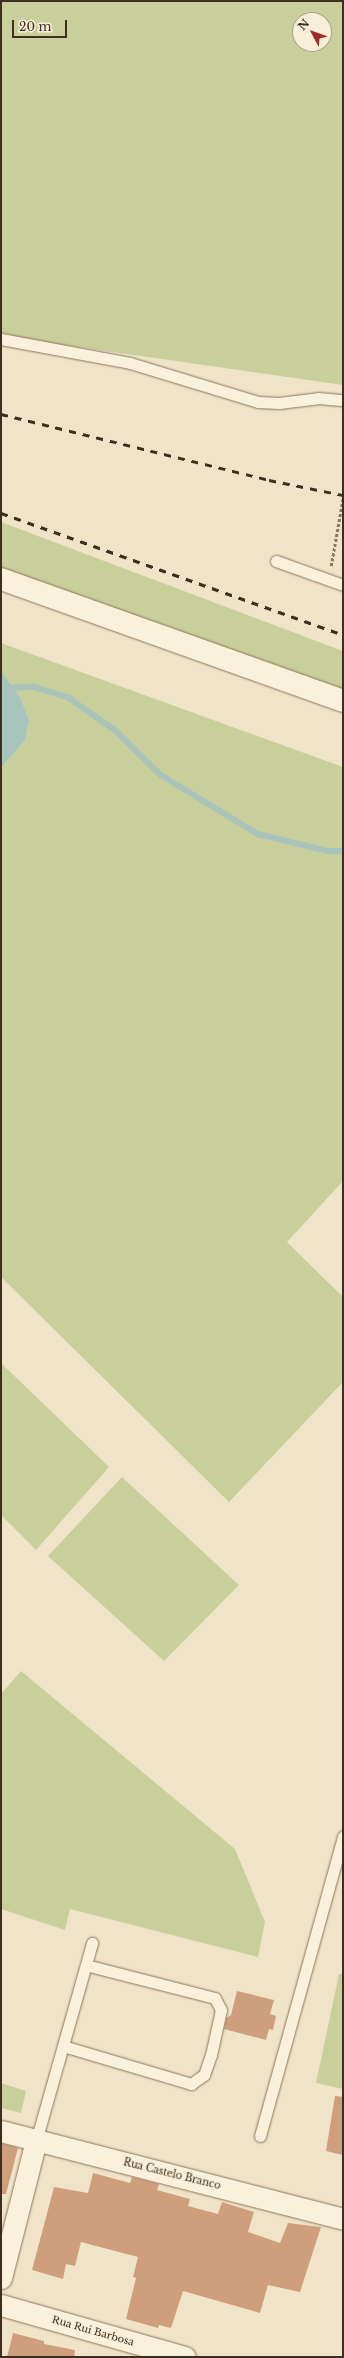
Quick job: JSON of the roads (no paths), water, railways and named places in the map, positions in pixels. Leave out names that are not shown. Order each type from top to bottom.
[{"type":"street","points":[[1,579],[343,701]]},
{"type":"street","name":"Rua Castelo Branco","points":[[1,2130],[36,2141],[286,2202],[343,2219]]},
{"type":"street","points":[[1,2278],[36,2141]]},
{"type":"street","name":"Rua Rui Barbosa","points":[[1,2304],[185,2357]]},
{"type":"lane","points":[[1,339],[130,363],[258,402],[279,402],[318,398],[343,400]]},
{"type":"lane","points":[[276,561],[343,585]]},
{"type":"lane","points":[[260,2136],[343,1836]]},
{"type":"lane","points":[[36,2141],[92,1943]]},
{"type":"lane","points":[[63,2046],[191,2084],[204,2075],[211,2056],[221,2010],[215,1998],[86,1965]]},
{"type":"water","points":[[1,670],[21,699],[29,720],[25,740],[1,768]]},
{"type":"waterway","points":[[1,688],[34,687],[69,698],[115,730],[161,775],[258,834],[328,851],[343,851]]},
{"type":"railway","points":[[1,414],[269,480],[343,495]]},
{"type":"railway","points":[[1,513],[343,635]]}]
